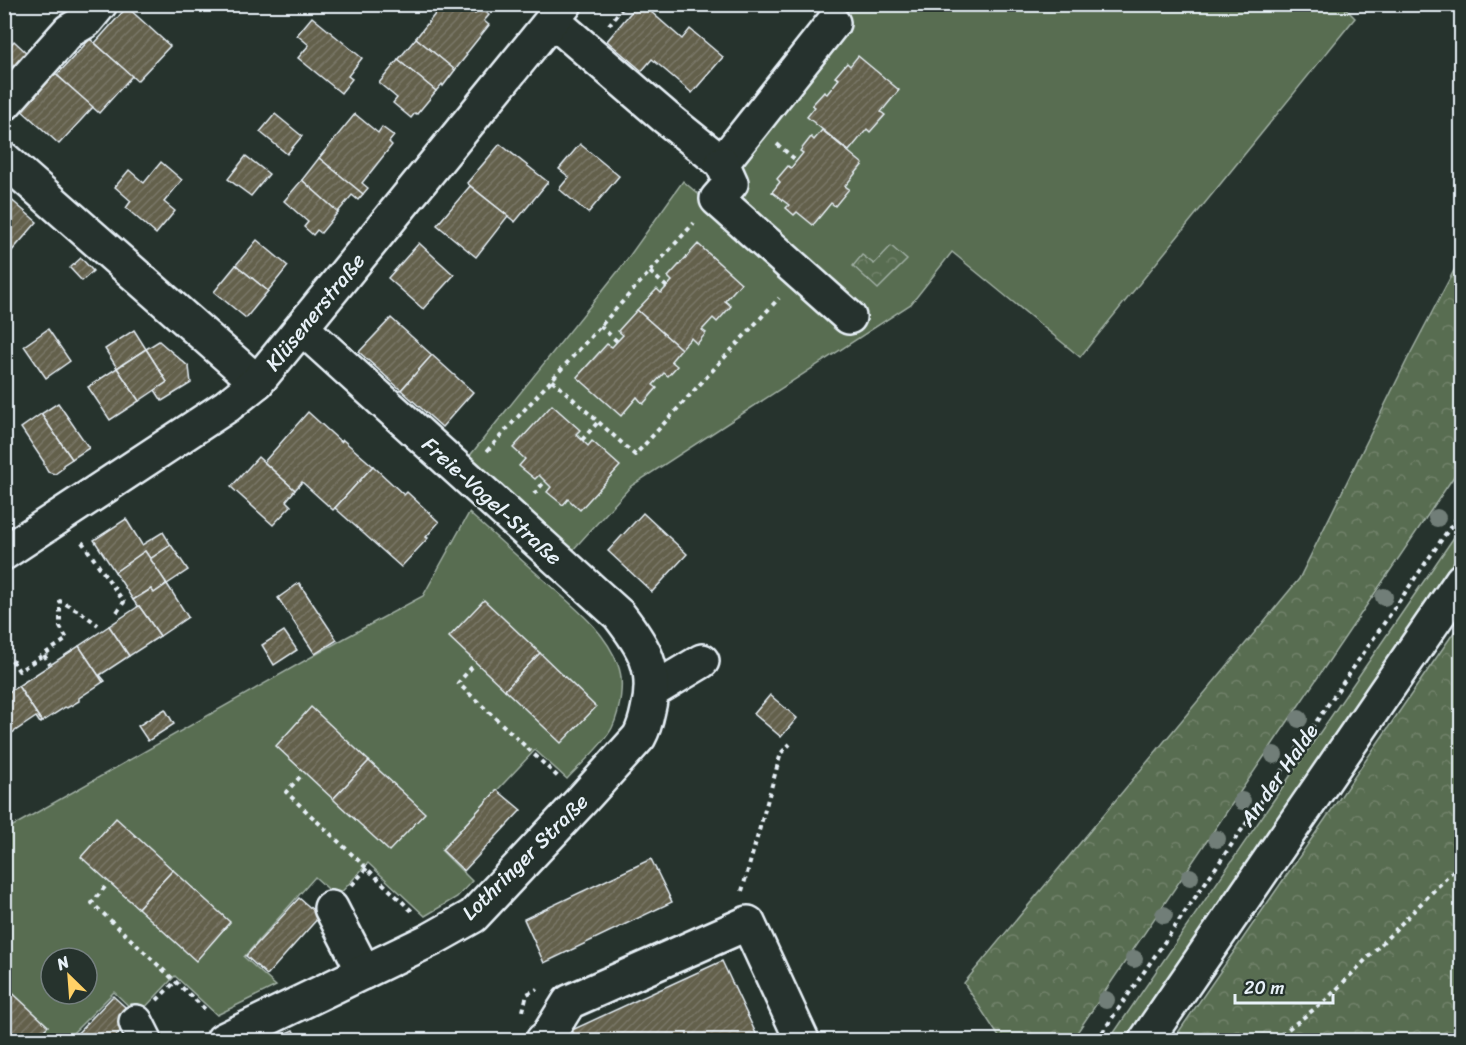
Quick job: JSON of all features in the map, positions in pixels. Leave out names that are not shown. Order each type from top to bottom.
[{"type":"street","points":[[4,104],[69,31],[86,21],[100,4]]},
{"type":"street","points":[[558,12],[665,117],[722,163],[731,183],[717,199],[849,317]]},
{"type":"street","name":"Klüsenerstraße","points":[[4,553],[227,406],[257,382],[558,12]]},
{"type":"street","points":[[722,163],[833,23]]},
{"type":"street","points":[[4,159],[257,382]]},
{"type":"street","name":"Freie-Vogel-Straße","points":[[302,328],[619,615],[645,652],[651,675],[652,691]]},
{"type":"street","name":"An der Halde","points":[[1146,1041],[1461,580]]},
{"type":"street","points":[[652,691],[702,661]]},
{"type":"street","name":"Lothringer Straße","points":[[224,1040],[432,939],[473,916],[639,737],[644,726],[652,691]]},
{"type":"street","points":[[341,898],[364,972]]},
{"type":"street","points":[[543,1041],[569,1002],[748,923],[802,1041]]},
{"type":"path","points":[[464,476],[695,222]]},
{"type":"path","points":[[650,272],[667,287]]},
{"type":"path","points":[[552,380],[635,455],[801,274]]},
{"type":"path","points":[[600,326],[617,341]]},
{"type":"path","points":[[582,440],[598,422]]},
{"type":"path","name":"An der Halde","points":[[1097,1041],[1461,510]]},
{"type":"path","points":[[62,514],[124,602],[115,615]]},
{"type":"path","points":[[4,656],[12,660],[19,671],[68,639],[60,627],[60,601],[98,625]]},
{"type":"path","points":[[44,655],[51,664]]},
{"type":"path","points":[[472,667],[458,682],[582,800]]},
{"type":"path","points":[[740,897],[782,753],[790,744]]},
{"type":"path","points":[[300,777],[286,792],[419,917],[432,939]]},
{"type":"path","points":[[1274,1041],[1326,1000],[1461,862]]},
{"type":"path","points":[[341,898],[367,868]]},
{"type":"path","points":[[105,887],[92,903],[213,1016],[224,1040]]},
{"type":"path","points":[[146,1021],[175,982]]},
{"type":"green space","points":[[1341,4],[1355,18],[1080,357],[952,252],[911,304],[631,486],[571,552],[468,458],[623,265],[683,181],[704,199],[785,111],[850,29],[821,5]]},
{"type":"green space","points":[[891,246],[907,260],[878,289],[853,266],[862,255],[874,264]]},
{"type":"green space","points":[[1461,257],[1461,466],[1072,1040],[1001,1040],[964,983],[1299,579],[1408,358]]},
{"type":"green space","points":[[469,513],[576,608],[605,640],[618,665],[621,680],[621,696],[615,721],[603,741],[567,779],[535,750],[441,850],[472,881],[457,897],[425,916],[368,863],[337,897],[315,877],[244,957],[276,986],[217,1015],[175,976],[138,1015],[114,992],[66,1040],[5,1040],[4,831],[423,596]]},
{"type":"green space","points":[[1461,527],[1461,551],[1125,1040],[1109,1040]]},
{"type":"green space","points":[[1461,622],[1461,1040],[1173,1040]]},
{"type":"building","points":[[443,4],[464,4],[475,14],[480,8],[489,15],[484,21],[489,25],[455,70],[416,38]]},
{"type":"building","points":[[638,4],[642,4],[682,39],[690,29],[723,57],[692,93],[652,59],[642,71],[607,41]]},
{"type":"building","points":[[127,7],[170,46],[137,81],[95,43]]},
{"type":"building","points":[[312,17],[362,58],[348,76],[352,79],[341,93],[298,58],[309,45],[297,35]]},
{"type":"building","points":[[416,38],[455,70],[443,86],[442,84],[436,91],[398,60]]},
{"type":"building","points":[[90,39],[132,76],[99,113],[57,75]]},
{"type":"building","points":[[14,41],[28,54],[4,81],[4,45],[8,48]]},
{"type":"building","points":[[858,56],[899,90],[881,112],[885,115],[870,132],[867,129],[849,151],[807,117],[815,107],[812,105],[824,92],[827,94],[839,79],[835,77],[847,63],[850,66]]},
{"type":"building","points":[[398,60],[436,91],[411,118],[393,103],[397,98],[379,83]]},
{"type":"building","points":[[52,71],[93,107],[59,144],[19,108]]},
{"type":"building","points":[[275,114],[302,136],[287,154],[260,132]]},
{"type":"building","points":[[355,114],[378,133],[382,127],[394,136],[389,142],[392,145],[362,183],[368,188],[363,194],[319,158]]},
{"type":"building","points":[[822,130],[863,164],[845,186],[849,189],[835,206],[831,203],[813,225],[797,212],[794,215],[786,208],[789,205],[772,192],[780,182],[777,179],[788,166],[791,168],[803,153],[800,151],[811,137],[814,140]]},
{"type":"building","points":[[500,144],[548,182],[515,222],[467,183]]},
{"type":"building","points":[[580,144],[619,176],[588,213],[559,189],[569,177],[559,169]]},
{"type":"building","points":[[246,156],[269,174],[251,196],[228,179]]},
{"type":"building","points":[[319,158],[363,194],[358,200],[352,195],[338,212],[302,180]]},
{"type":"building","points":[[161,162],[182,180],[164,202],[175,211],[156,234],[126,208],[131,201],[115,187],[129,170],[144,183]]},
{"type":"building","points":[[302,180],[338,212],[321,233],[317,230],[313,235],[304,227],[308,222],[284,201]]},
{"type":"building","points":[[470,186],[508,216],[476,257],[437,225]]},
{"type":"building","points":[[8,197],[37,222],[4,260],[4,201]]},
{"type":"building","points":[[257,240],[288,266],[268,291],[236,265]]},
{"type":"building","points":[[419,243],[454,275],[423,309],[388,278]]},
{"type":"building","points":[[698,244],[741,283],[725,301],[731,306],[717,322],[713,318],[702,330],[706,333],[697,344],[691,338],[681,349],[637,310],[657,289],[661,293],[672,281],[668,277]]},
{"type":"building","points":[[81,258],[93,271],[82,281],[70,268]]},
{"type":"building","points":[[236,265],[268,291],[246,318],[214,292]]},
{"type":"building","points":[[637,310],[681,349],[671,361],[677,366],[668,376],[664,373],[653,385],[657,388],[643,404],[637,397],[621,416],[577,377],[607,344],[612,347],[623,335],[618,331]]},
{"type":"building","points":[[391,318],[432,355],[401,390],[359,352]]},
{"type":"building","points":[[48,329],[70,361],[46,378],[24,346]]},
{"type":"building","points":[[134,330],[146,349],[117,368],[105,349]]},
{"type":"building","points":[[159,341],[189,367],[191,383],[162,401],[155,390],[167,382],[146,349]]},
{"type":"building","points":[[146,349],[167,382],[139,401],[117,368]]},
{"type":"building","points":[[432,355],[473,392],[442,427],[401,390]]},
{"type":"building","points":[[117,368],[139,401],[110,420],[88,387]]},
{"type":"building","points":[[58,403],[89,448],[72,459],[41,414]]},
{"type":"building","points":[[552,405],[580,430],[576,434],[588,446],[592,441],[620,466],[580,510],[568,499],[563,505],[547,492],[551,487],[539,475],[535,479],[519,466],[525,459],[513,448]]},
{"type":"building","points":[[308,412],[341,442],[343,440],[373,466],[333,510],[302,482],[295,490],[264,462]]},
{"type":"building","points":[[41,414],[72,459],[55,474],[48,472],[44,462],[21,428]]},
{"type":"building","points":[[258,457],[295,490],[286,501],[291,506],[273,525],[231,487]]},
{"type":"building","points":[[373,466],[404,495],[407,492],[439,522],[426,537],[428,538],[401,567],[335,508]]},
{"type":"building","points":[[643,513],[687,554],[652,592],[608,551]]},
{"type":"building","points":[[126,519],[142,545],[163,532],[171,545],[150,559],[145,551],[115,572],[94,540]]},
{"type":"building","points":[[171,545],[188,570],[167,584],[150,559]]},
{"type":"building","points":[[145,551],[167,584],[154,593],[151,589],[133,600],[115,572]]},
{"type":"building","points":[[299,583],[337,640],[315,654],[278,598]]},
{"type":"building","points":[[167,584],[188,617],[160,636],[133,600],[151,589],[154,593]]},
{"type":"building","points":[[484,600],[540,653],[505,690],[449,637]]},
{"type":"building","points":[[139,606],[160,636],[129,656],[109,626]]},
{"type":"building","points":[[109,626],[129,656],[100,675],[105,681],[103,682],[79,646]]},
{"type":"building","points":[[284,631],[297,650],[274,665],[262,645]]},
{"type":"building","points":[[79,646],[103,682],[79,698],[79,701],[42,722],[18,686]]},
{"type":"building","points":[[540,653],[596,707],[561,743],[505,690]]},
{"type":"building","points":[[18,686],[42,722],[40,723],[36,717],[9,735],[4,729],[4,695]]},
{"type":"building","points":[[770,695],[797,718],[781,737],[754,714]]},
{"type":"building","points":[[311,707],[369,761],[333,799],[276,746]]},
{"type":"building","points":[[165,709],[174,724],[148,741],[138,726]]},
{"type":"building","points":[[369,761],[425,813],[389,851],[333,799]]},
{"type":"building","points":[[497,790],[521,810],[464,871],[442,850]]},
{"type":"building","points":[[116,818],[173,870],[138,908],[81,857]]},
{"type":"building","points":[[651,859],[672,902],[544,963],[524,919]]},
{"type":"building","points":[[173,870],[230,922],[196,961],[138,908]]},
{"type":"building","points":[[299,898],[320,916],[267,975],[246,956]]},
{"type":"building","points":[[722,961],[759,1040],[577,1040],[572,1030]]},
{"type":"building","points":[[4,985],[48,1026],[34,1040],[4,1040]]},
{"type":"building","points":[[113,996],[135,1016],[112,1040],[71,1040]]},
{"type":"building","points":[[293,1030],[298,1040],[271,1040]]}]
